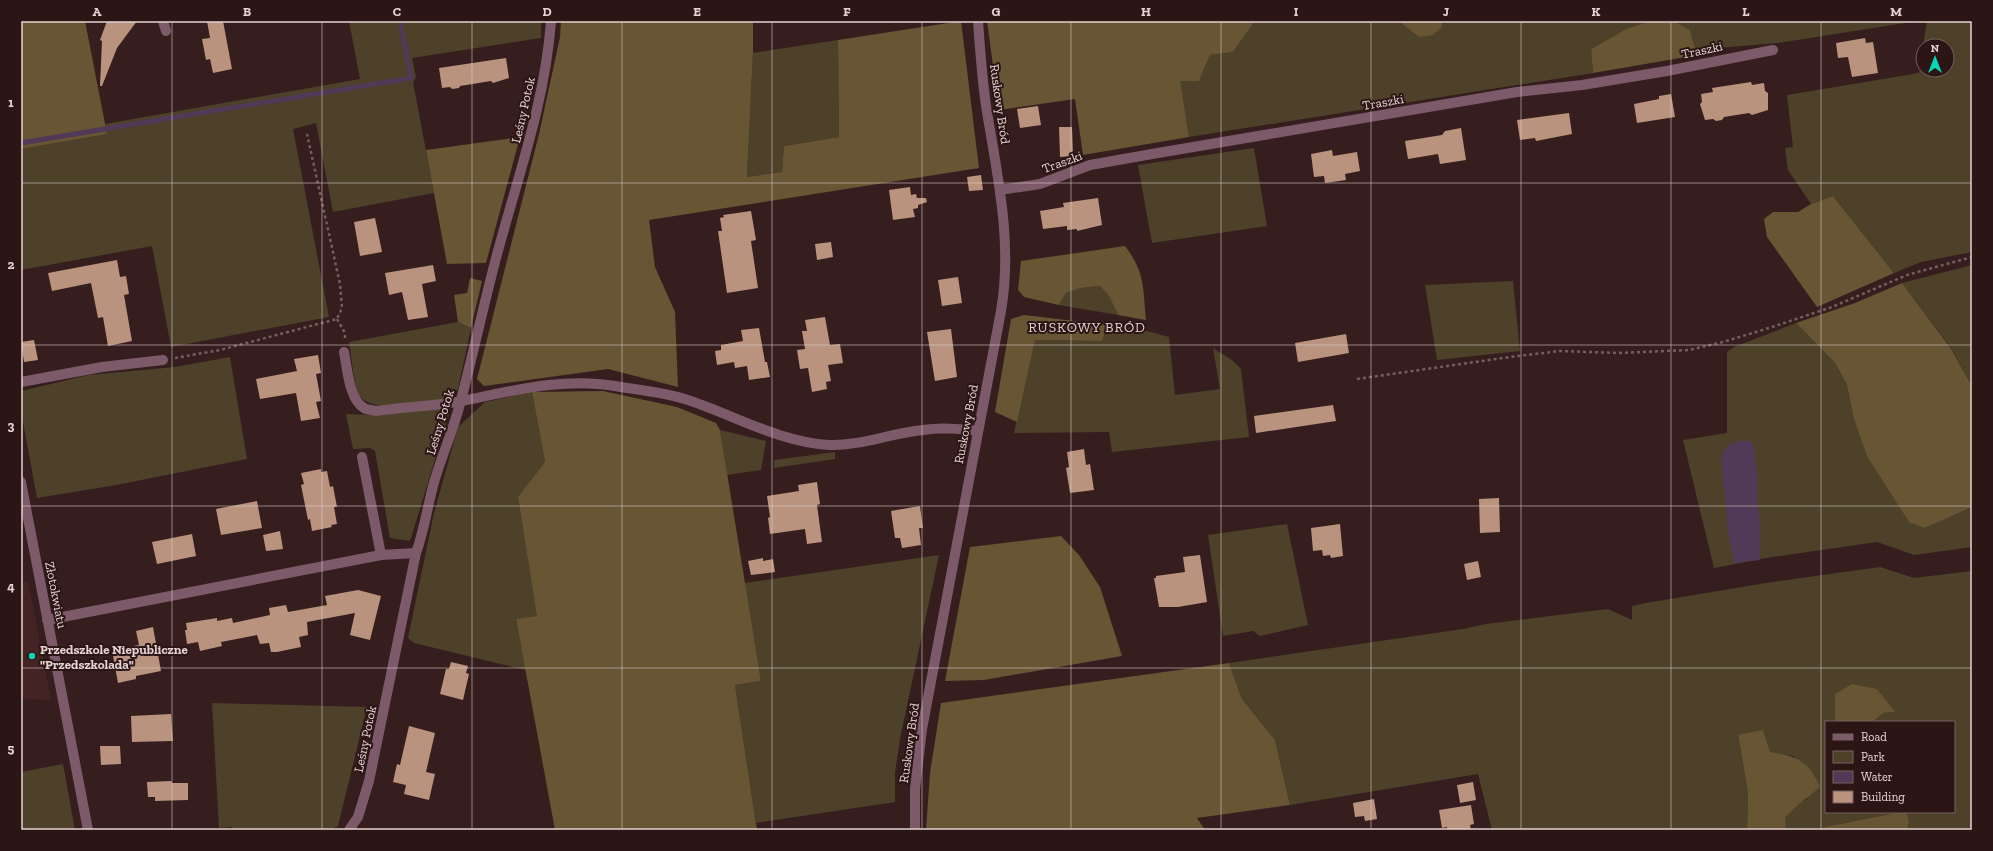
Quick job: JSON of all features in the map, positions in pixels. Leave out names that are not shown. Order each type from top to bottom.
[{"type":"street","name":"Leśny Potok","points":[[350,830],[358,817],[369,781],[416,553],[424,531],[433,487],[461,401],[494,268],[530,140],[546,70],[551,21]]},
{"type":"street","name":"Ruskowy Bród","points":[[915,830],[917,758],[1005,290],[1006,253],[1000,190],[986,104],[978,21]]},
{"type":"street","name":"Traszki","points":[[1000,190],[1040,184],[1090,165],[1517,92],[1582,85],[1667,71],[1773,50]]},
{"type":"street","points":[[344,352],[352,390],[356,400],[364,408],[376,411],[461,401],[494,393],[579,383],[613,386],[684,399],[742,422],[805,442],[829,445],[856,443],[921,430],[943,428],[978,431]]},
{"type":"street","points":[[21,382],[102,367],[163,360]]},
{"type":"street","points":[[362,457],[381,554]]},
{"type":"street","name":"Złotokwiatu","points":[[21,482],[88,830]]},
{"type":"street","points":[[47,620],[381,554],[416,553]]},
{"type":"path","points":[[163,360],[220,350],[337,318],[342,308],[340,284],[307,134]]},
{"type":"path","points":[[1357,379],[1560,351],[1618,353],[1689,350],[1723,342],[1772,327],[1832,307],[1907,275],[1972,257]]},
{"type":"path","points":[[337,318],[345,333],[344,352]]},
{"type":"shaded area","points":[[31,21],[85,21],[107,134],[21,149],[21,23]]},
{"type":"shaded area","points":[[561,21],[753,21],[753,53],[747,177],[782,172],[784,146],[839,137],[838,40],[961,21],[979,168],[649,220],[655,267],[675,312],[678,387],[608,369],[484,386],[477,379],[539,134],[560,37]]},
{"type":"shaded area","points":[[987,21],[1255,21],[1233,52],[1210,55],[1199,81],[1180,81],[1189,137],[1083,155],[1075,99],[999,110]]},
{"type":"shaded area","points":[[1398,21],[1443,21],[1442,27],[1433,35],[1419,37]]},
{"type":"shaded area","points":[[1650,21],[1674,21],[1690,30],[1695,48],[1686,57],[1593,73],[1591,49],[1626,29]]},
{"type":"shaded area","points":[[520,137],[486,263],[447,264],[426,150]]},
{"type":"shaded area","points":[[1833,196],[1894,273],[1817,307],[1767,237],[1764,219],[1773,212],[1798,212],[1811,204]]},
{"type":"shaded area","points":[[1125,246],[1132,255],[1140,272],[1146,320],[1118,315],[1109,296],[1100,286],[1081,288],[1066,293],[1059,305],[1024,297],[1018,290],[1021,261]]},
{"type":"shaded area","points":[[470,278],[482,281],[471,328],[458,322],[454,295],[467,293]]},
{"type":"shaded area","points":[[1902,283],[1950,347],[1972,386],[1972,507],[1925,528],[1909,522],[1867,456],[1853,416],[1847,385],[1835,363],[1796,323],[1855,303]]},
{"type":"shaded area","points":[[1024,315],[1108,325],[1102,341],[1035,340],[1017,422],[995,412],[1011,319]]},
{"type":"shaded area","points":[[603,391],[677,407],[716,423],[720,430],[761,681],[735,685],[757,830],[555,830],[516,619],[537,616],[518,497],[545,462],[532,392]]},
{"type":"shaded area","points":[[1061,536],[1079,555],[1100,587],[1122,656],[984,680],[945,681],[970,547]]},
{"type":"shaded area","name":"Przedszkole Niepubliczne \"Przedszkolada\"","points":[[28,582],[51,700],[21,699],[21,583]]},
{"type":"shaded area","points":[[1229,663],[1242,699],[1275,740],[1290,805],[1197,818],[1205,830],[926,830],[930,773],[941,703]]},
{"type":"shaded area","points":[[1852,684],[1877,689],[1895,712],[1883,713],[1874,721],[1835,721],[1835,694]]},
{"type":"shaded area","points":[[1763,730],[1770,752],[1788,755],[1801,761],[1811,771],[1820,787],[1785,818],[1786,830],[1747,830],[1748,793],[1738,735]]},
{"type":"shaded area","points":[[1895,813],[1907,813],[1909,822],[1907,830],[1810,830]]},
{"type":"green space","points":[[349,21],[541,21],[541,38],[412,58],[416,77],[413,82],[434,193],[333,212],[316,123],[293,129],[329,317],[171,347],[152,246],[21,270],[21,149],[107,134],[105,124],[360,79]]},
{"type":"green space","points":[[1255,21],[1398,21],[1419,37],[1442,27],[1443,21],[1650,21],[1626,29],[1591,49],[1593,73],[1189,137],[1179,81],[1199,81],[1210,55],[1233,52]]},
{"type":"green space","points":[[1674,21],[1918,21],[1778,43],[1706,49],[1695,48],[1690,30]]},
{"type":"green space","points":[[1927,21],[1972,21],[1972,252],[1921,262],[1894,273],[1833,196],[1811,204],[1788,170],[1785,148],[1793,147],[1787,95],[1915,74],[1915,78],[1955,78],[1955,38],[1924,38]]},
{"type":"green space","points":[[838,40],[839,137],[784,146],[782,172],[747,177],[753,53]]},
{"type":"green space","points":[[1254,148],[1267,226],[1152,243],[1138,165]]},
{"type":"green space","points":[[1972,265],[1972,386],[1950,346],[1902,283]]},
{"type":"green space","points":[[1513,281],[1520,351],[1437,360],[1425,285]]},
{"type":"green space","points":[[1100,286],[1109,296],[1118,315],[1059,305],[1066,293],[1081,288]]},
{"type":"green space","points":[[458,322],[471,328],[458,389],[451,397],[416,404],[388,406],[376,405],[366,401],[359,395],[354,378],[349,342]]},
{"type":"green space","points":[[1796,323],[1835,363],[1847,385],[1853,416],[1925,528],[1972,507],[1972,547],[1914,555],[1877,542],[1772,557],[1714,568],[1683,440],[1727,433],[1727,352],[1734,347]]},
{"type":"green space","points":[[1108,325],[1147,331],[1169,337],[1175,395],[1220,389],[1213,348],[1232,360],[1241,369],[1249,437],[1112,452],[1109,432],[1014,433],[1035,340],[1102,341]]},
{"type":"green space","points":[[230,357],[247,459],[116,485],[37,498],[21,411],[21,391],[89,375],[175,367]]},
{"type":"green space","points":[[532,392],[545,462],[518,498],[538,616],[516,620],[526,670],[414,643],[408,638],[434,513],[458,427],[485,402]]},
{"type":"green space","points":[[432,407],[447,408],[449,414],[410,541],[390,538],[375,451],[370,448],[353,449],[346,414],[370,415]]},
{"type":"green space","points":[[720,430],[766,441],[761,470],[727,475]]},
{"type":"green space","points":[[835,452],[835,459],[774,468],[774,460]]},
{"type":"green space","points":[[1287,524],[1308,625],[1260,636],[1253,631],[1223,636],[1208,535]]},
{"type":"green space","points":[[939,555],[900,739],[895,773],[895,802],[756,823],[735,685],[761,681],[744,583]]},
{"type":"green space","points":[[1880,567],[1914,578],[1972,571],[1972,830],[1907,830],[1909,822],[1907,813],[1955,813],[1955,721],[1874,721],[1883,713],[1895,712],[1835,694],[1835,721],[1825,721],[1825,813],[1895,813],[1810,830],[1786,830],[1785,818],[1793,808],[1807,799],[1794,756],[1770,752],[1763,731],[1738,736],[1748,793],[1747,830],[1492,830],[1478,774],[1290,805],[1275,740],[1242,699],[1229,663],[1463,629],[1486,624],[1608,609],[1632,620],[1632,606],[1772,582]]},
{"type":"green space","points":[[212,703],[367,707],[338,826],[330,830],[232,830],[232,827],[219,828]]},
{"type":"green space","points":[[63,764],[75,830],[21,830],[21,772]]},
{"type":"water","points":[[1740,441],[1751,441],[1754,448],[1760,524],[1760,560],[1734,563],[1728,531],[1721,459],[1728,447],[1733,443]]},
{"type":"building","points":[[107,21],[137,21],[117,48],[102,86],[100,86],[102,41],[100,40]]},
{"type":"building","points":[[207,21],[223,21],[232,69],[213,73],[210,59],[206,60],[202,39],[210,38]]},
{"type":"building","points":[[1865,38],[1866,43],[1873,42],[1878,73],[1852,77],[1848,57],[1838,58],[1836,43]]},
{"type":"building","points":[[506,58],[509,78],[493,83],[491,81],[460,86],[459,88],[452,89],[450,87],[442,88],[439,68]]},
{"type":"building","points":[[1751,82],[1752,85],[1764,83],[1765,91],[1768,93],[1768,110],[1752,115],[1749,113],[1724,117],[1722,120],[1716,121],[1713,119],[1705,120],[1700,104],[1702,102],[1701,94],[1713,92],[1712,88]]},
{"type":"building","points":[[1671,94],[1675,117],[1637,123],[1634,104],[1659,99],[1659,96]]},
{"type":"building","points":[[1038,106],[1041,125],[1020,128],[1017,109]]},
{"type":"building","points":[[1569,113],[1572,134],[1536,141],[1535,138],[1520,140],[1517,120]]},
{"type":"building","points":[[1059,127],[1072,127],[1073,156],[1060,157]]},
{"type":"building","points":[[1461,128],[1466,160],[1440,164],[1438,154],[1408,159],[1405,141],[1442,135],[1445,131]]},
{"type":"building","points":[[1332,150],[1333,156],[1357,152],[1360,171],[1345,174],[1346,180],[1325,183],[1324,176],[1314,177],[1311,154]]},
{"type":"building","points":[[981,175],[983,190],[969,191],[967,177]]},
{"type":"building","points":[[910,187],[911,195],[916,194],[917,198],[926,198],[927,202],[918,205],[918,208],[913,209],[915,217],[893,220],[889,190]]},
{"type":"building","points":[[1098,198],[1102,225],[1077,231],[1077,229],[1067,230],[1067,226],[1043,229],[1040,211],[1064,207],[1063,203]]},
{"type":"building","points":[[751,211],[756,240],[751,241],[758,288],[727,293],[718,231],[722,231],[720,218],[724,217],[723,215]]},
{"type":"building","points":[[375,218],[382,252],[360,256],[354,222]]},
{"type":"building","points":[[831,242],[833,257],[817,260],[815,244]]},
{"type":"building","points":[[117,260],[120,277],[126,276],[129,294],[124,295],[132,341],[108,346],[103,317],[98,318],[91,283],[52,291],[48,273]]},
{"type":"building","points":[[433,265],[436,281],[422,284],[428,317],[408,320],[402,292],[389,295],[385,273]]},
{"type":"building","points":[[958,277],[962,303],[942,306],[938,280]]},
{"type":"building","points":[[825,317],[830,345],[840,344],[843,363],[828,365],[831,381],[826,382],[827,389],[812,392],[808,368],[800,369],[797,350],[805,349],[802,331],[807,331],[805,320]]},
{"type":"building","points":[[759,328],[765,362],[767,362],[770,377],[749,380],[747,366],[735,368],[734,362],[717,365],[715,351],[721,350],[721,345],[743,341],[741,330]]},
{"type":"building","points":[[951,329],[957,377],[935,381],[927,332]]},
{"type":"building","points":[[1346,334],[1349,353],[1298,362],[1295,343]]},
{"type":"building","points":[[34,340],[38,360],[24,362],[21,342]]},
{"type":"building","points":[[318,355],[321,373],[316,374],[321,401],[316,402],[320,418],[301,421],[296,393],[260,399],[256,379],[297,371],[294,359]]},
{"type":"building","points":[[1333,405],[1336,421],[1256,433],[1254,416]]},
{"type":"building","points":[[1084,449],[1086,465],[1090,464],[1094,490],[1070,493],[1066,468],[1069,467],[1067,452]]},
{"type":"building","points":[[321,469],[321,472],[327,471],[330,487],[333,486],[337,507],[334,507],[337,524],[331,525],[332,527],[312,531],[310,519],[308,520],[301,485],[304,484],[301,473]]},
{"type":"building","points":[[817,482],[820,504],[817,505],[822,542],[807,544],[805,529],[770,534],[768,518],[770,517],[767,496],[799,491],[798,485]]},
{"type":"building","points":[[1499,498],[1500,532],[1480,533],[1479,499]]},
{"type":"building","points":[[257,501],[262,528],[221,535],[216,509]]},
{"type":"building","points":[[920,506],[923,528],[919,528],[921,545],[902,548],[900,538],[895,538],[891,511]]},
{"type":"building","points":[[1340,524],[1343,556],[1331,558],[1330,555],[1323,556],[1322,550],[1313,551],[1311,528]]},
{"type":"building","points":[[280,531],[283,549],[266,551],[263,535]]},
{"type":"building","points":[[192,534],[196,556],[157,564],[152,542]]},
{"type":"building","points":[[1200,555],[1207,602],[1178,607],[1159,607],[1154,578],[1156,578],[1156,576],[1185,572],[1183,557]]},
{"type":"building","points":[[763,558],[763,561],[773,559],[775,572],[751,575],[748,561]]},
{"type":"building","points":[[1478,561],[1481,577],[1467,580],[1464,564]]},
{"type":"building","points":[[358,590],[381,596],[370,640],[350,635],[355,613],[307,622],[308,635],[299,637],[301,647],[277,652],[271,652],[269,643],[260,644],[257,635],[221,642],[222,646],[200,651],[198,642],[187,644],[185,630],[187,630],[186,623],[217,618],[217,621],[232,618],[233,623],[270,615],[269,608],[286,605],[288,612],[327,605],[325,596]]},
{"type":"building","points":[[153,627],[161,671],[136,676],[136,679],[118,683],[112,650],[139,645],[136,631]]},
{"type":"building","points":[[451,662],[468,666],[466,673],[469,674],[463,700],[440,694],[446,669],[449,669]]},
{"type":"building","points":[[171,714],[173,741],[132,742],[131,716]]},
{"type":"building","points":[[409,726],[435,733],[426,772],[435,774],[429,800],[404,794],[406,785],[393,782],[397,764],[400,765]]},
{"type":"building","points":[[100,746],[120,746],[121,764],[101,765]]},
{"type":"building","points":[[171,781],[172,783],[188,783],[188,800],[155,801],[155,797],[148,797],[147,782]]},
{"type":"building","points":[[1473,782],[1476,800],[1460,803],[1457,785]]},
{"type":"building","points":[[1374,799],[1377,819],[1365,821],[1364,816],[1355,817],[1353,803]]},
{"type":"building","points":[[1471,805],[1474,824],[1470,825],[1471,830],[1447,830],[1447,827],[1442,828],[1439,810]]},
{"type":"waterway","points":[[21,143],[411,78],[400,21]]},
{"type":"place","name":"Przedszkole Niepubliczne \"Przedszkolada\"","points":[[32,656]]},
{"type":"district","name":"RUSKOWY BRÓD","points":[[1087,327]]}]
